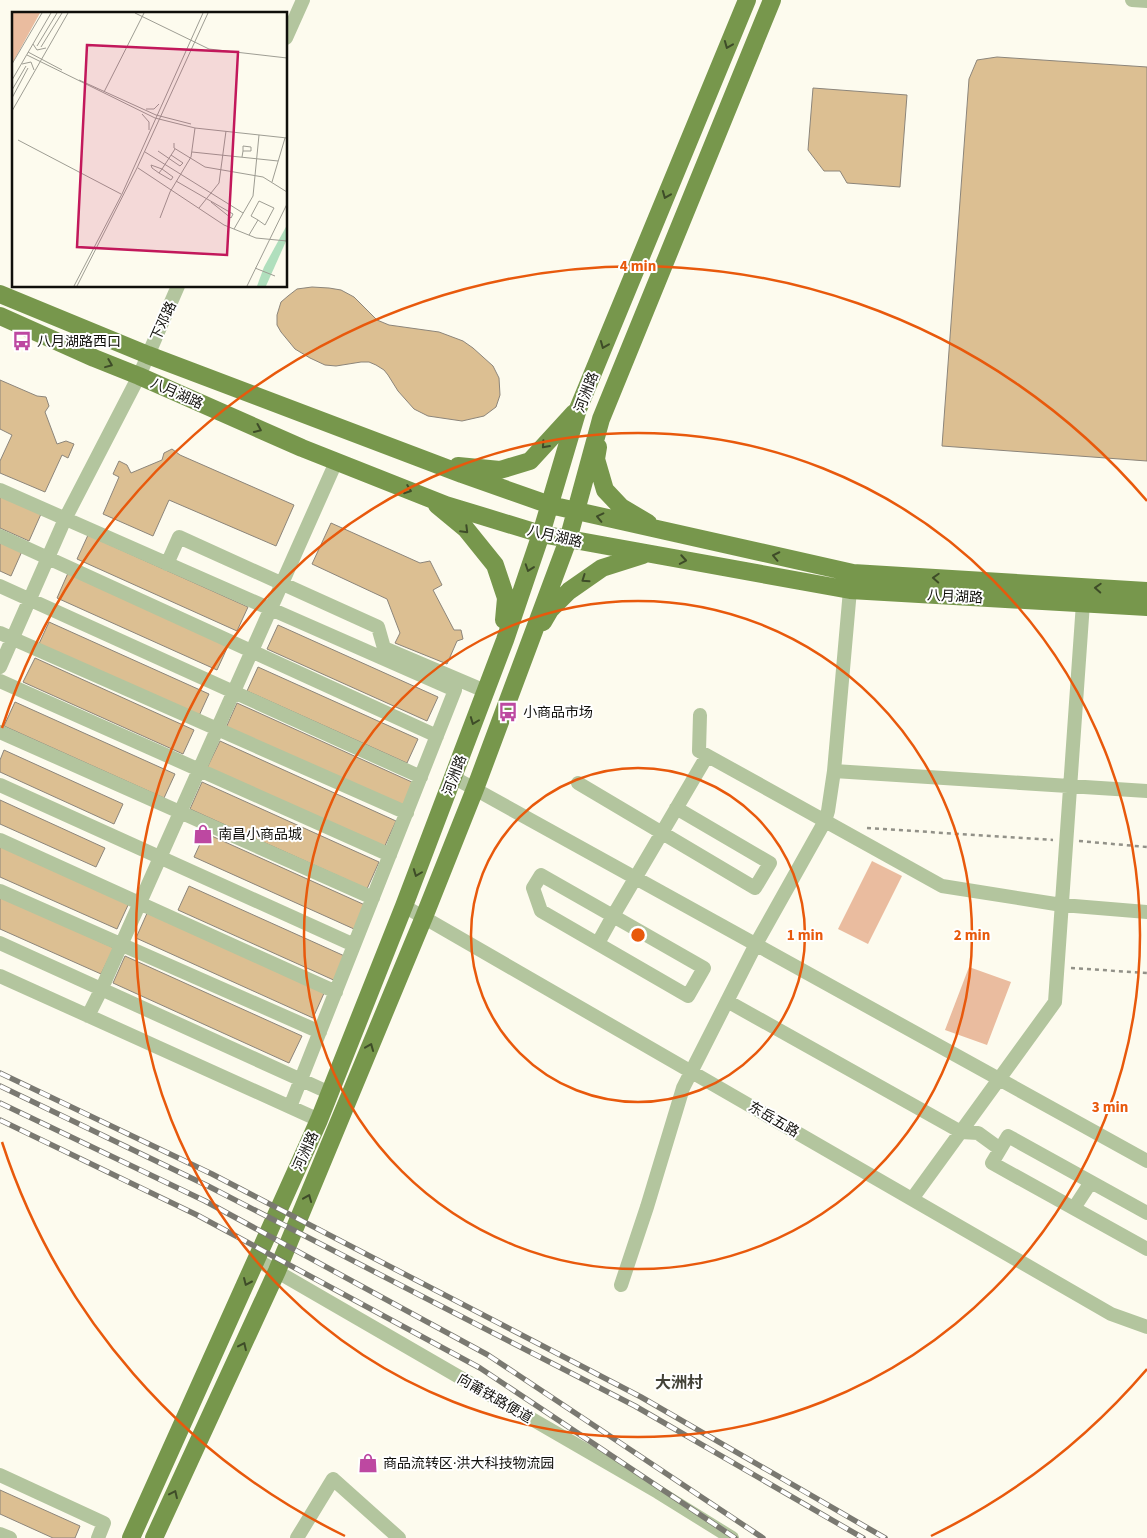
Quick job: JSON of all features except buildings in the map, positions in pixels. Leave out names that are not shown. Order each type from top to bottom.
[{"type":"main road","name":"河洲路","points":[[131,1538],[257,1260],[330,1093],[404,906],[501,650],[541,534],[578,409],[747,0]]},
{"type":"main road","points":[[154,1538],[277,1272],[424,917],[475,789],[568,540],[601,420],[772,0]]},
{"type":"main road","name":"八月湖路","points":[[0,294],[148,355],[434,464],[550,505],[853,574],[1147,591]]},
{"type":"main road","name":"八月湖路","points":[[0,316],[336,462],[446,505],[541,534],[850,590],[1147,607]]},
{"type":"main road","points":[[434,464],[500,470],[530,461],[578,409]]},
{"type":"main road","points":[[601,420],[596,459],[605,490],[621,507],[661,531]]},
{"type":"main road","points":[[429,498],[466,530],[495,565],[506,598],[501,650]]},
{"type":"main road","points":[[529,643],[550,610],[569,591],[602,568],[646,554]]},
{"type":"street","points":[[288,34],[303,0]]},
{"type":"street","points":[[1132,0],[1147,1]]},
{"type":"street","name":"下邓路","points":[[0,667],[6,636],[30,599],[65,519],[140,376],[177,288]]},
{"type":"street","points":[[88,1016],[336,462]]},
{"type":"street","points":[[0,480],[65,519]]},
{"type":"street","points":[[0,490],[455,690],[290,1107]]},
{"type":"street","points":[[0,536],[437,736]]},
{"type":"street","points":[[167,564],[179,537],[378,627],[384,648],[486,691]]},
{"type":"street","points":[[0,586],[421,777]]},
{"type":"street","points":[[621,1285],[683,1088],[756,944],[825,821],[834,771],[850,590]]},
{"type":"street","points":[[912,1199],[1055,1002],[1083,603]]},
{"type":"street","points":[[6,636],[406,813]]},
{"type":"street","points":[[0,681],[390,855]]},
{"type":"street","points":[[700,715],[699,752],[942,886],[1062,905],[1147,912]]},
{"type":"street","points":[[0,732],[373,898]]},
{"type":"street","points":[[598,944],[707,756]]},
{"type":"street","points":[[834,771],[1147,791]]},
{"type":"street","points":[[453,777],[1147,1162]]},
{"type":"street","points":[[578,783],[755,888],[770,863],[676,808]]},
{"type":"street","points":[[0,785],[354,945]]},
{"type":"street","points":[[0,840],[336,992]]},
{"type":"street","points":[[541,874],[613,916],[704,968],[688,996],[541,911],[533,888],[541,874]]},
{"type":"street","points":[[0,891],[320,1032]]},
{"type":"street","name":"东岳五路","points":[[404,906],[1111,1314],[1147,1327]]},
{"type":"street","points":[[0,943],[330,1093]]},
{"type":"street","points":[[0,976],[319,1120]]},
{"type":"street","points":[[727,1001],[961,1132],[978,1133],[1000,1149]]},
{"type":"street","points":[[1147,1213],[1008,1136],[992,1163],[1147,1249]]},
{"type":"street","points":[[1074,1208],[1091,1182]]},
{"type":"street","name":"向莆铁路便道","points":[[257,1260],[649,1486],[732,1538]]},
{"type":"street","points":[[0,1475],[104,1523],[98,1538]]},
{"type":"street","points":[[297,1538],[333,1479],[399,1538]]},
{"type":"street","points":[[0,1534],[10,1538]]},
{"type":"path","points":[[862,828],[1066,840],[1147,847]]},
{"type":"path","points":[[1057,967],[1147,974]]},
{"type":"shaded area","points":[[872,861],[902,876],[868,944],[838,929]]},
{"type":"shaded area","points":[[969,967],[1011,982],[987,1045],[945,1030]]},
{"type":"railway","points":[[0,1073],[212,1174],[641,1397],[885,1538]]},
{"type":"railway","points":[[0,1086],[208,1186],[635,1406],[863,1538]]},
{"type":"railway","points":[[0,1103],[205,1201],[488,1355],[763,1538]]},
{"type":"railway","points":[[0,1120],[197,1215],[480,1368],[735,1538]]},
{"type":"place","name":"八月湖路西口","points":[[22,341]]},
{"type":"place","name":"小商品市场","points":[[508,712]]},
{"type":"place","name":"南昌小商品城","points":[[203,834]]},
{"type":"place","name":"商品流转区·洪大科技物流园","points":[[368,1463]]},
{"type":"district","name":"大洲村","points":[[679,1382]]}]
